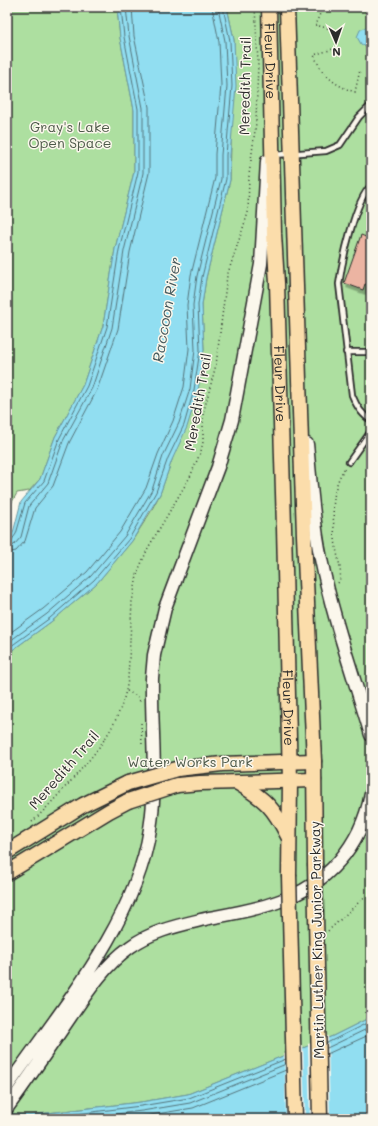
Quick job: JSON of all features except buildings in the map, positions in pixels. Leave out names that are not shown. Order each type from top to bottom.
[{"type":"main road","name":"Fleur Drive","points":[[269,7],[272,156],[278,299],[289,762]]},
{"type":"main road","name":"Fleur Drive","points":[[288,7],[298,356],[314,761]]},
{"type":"main road","points":[[7,1108],[79,994],[125,911],[139,878],[148,841],[153,796],[152,698],[154,655],[165,608],[226,442],[241,372],[261,264],[271,70]]},
{"type":"main road","points":[[298,356],[316,528],[329,593],[371,735]]},
{"type":"main road","points":[[7,852],[83,805],[128,783],[177,769],[222,764],[314,761]]},
{"type":"main road","name":"Martin Luther King Junior Parkway","points":[[314,761],[320,1119]]},
{"type":"main road","name":"Martin Luther King Junior Parkway","points":[[289,762],[289,875],[295,1119]]},
{"type":"main road","points":[[7,873],[128,801],[177,785],[314,780]]},
{"type":"main road","points":[[238,782],[264,799],[273,808],[290,838]]},
{"type":"main road","points":[[7,1087],[79,994],[130,947],[148,936],[162,930],[276,902],[301,892],[321,879],[354,842],[363,822],[371,794]]},
{"type":"lane","points":[[272,156],[326,152],[340,145],[359,117],[371,105]]},
{"type":"lane","points":[[371,186],[365,192],[359,205],[341,269],[340,292],[346,352],[354,400],[366,418],[371,420]]},
{"type":"lane","points":[[346,352],[371,352]]},
{"type":"lane","points":[[349,462],[371,431]]},
{"type":"path","name":"Meredith Trail","points":[[29,825],[101,746],[117,718],[127,690],[132,602],[138,571],[148,548],[190,477],[201,451],[203,442],[203,414],[216,365],[227,276],[248,213],[249,175],[256,123],[258,63],[255,7]]},
{"type":"path","points":[[323,7],[315,25],[335,30]]},
{"type":"path","points":[[336,48],[314,55],[320,68],[330,79],[346,90],[355,92],[360,70]]},
{"type":"path","points":[[329,593],[340,581],[341,575],[334,519],[336,487],[349,462]]},
{"type":"path","points":[[127,690],[138,698],[141,710]]},
{"type":"path","points":[[141,717],[143,750]]},
{"type":"path","points":[[325,934],[371,892]]},
{"type":"green space","name":"Gray's Lake Open Space","points":[[7,7],[117,7],[120,38],[134,110],[134,172],[115,249],[103,326],[83,385],[55,437],[40,479],[29,491],[17,493],[7,511]]},
{"type":"green space","name":"Water Works Park","points":[[227,7],[371,7],[371,1017],[333,1036],[188,1094],[141,1102],[30,1115],[7,1114],[7,654],[52,621],[97,583],[132,541],[150,513],[160,494],[172,460],[204,350],[202,305],[206,278],[230,180],[234,40]]},
{"type":"water","name":"Raccoon River","points":[[117,7],[227,7],[234,40],[236,86],[230,155],[230,180],[206,278],[202,305],[204,350],[198,391],[187,427],[172,460],[160,494],[132,541],[97,583],[52,621],[7,654],[7,540],[13,533],[21,502],[40,479],[55,437],[83,385],[103,326],[115,249],[134,172],[134,110],[120,38]]},
{"type":"water","points":[[366,27],[371,27],[371,47],[366,47],[361,44],[357,37],[360,30]]},
{"type":"water","points":[[371,1017],[371,1116],[365,1119],[7,1119],[12,1114],[30,1115],[141,1102],[188,1094],[333,1036]]},
{"type":"pier","points":[[328,1036],[330,1119],[310,1119],[308,1044]]},
{"type":"pier","points":[[303,1045],[305,1119],[286,1119],[284,1053]]}]
